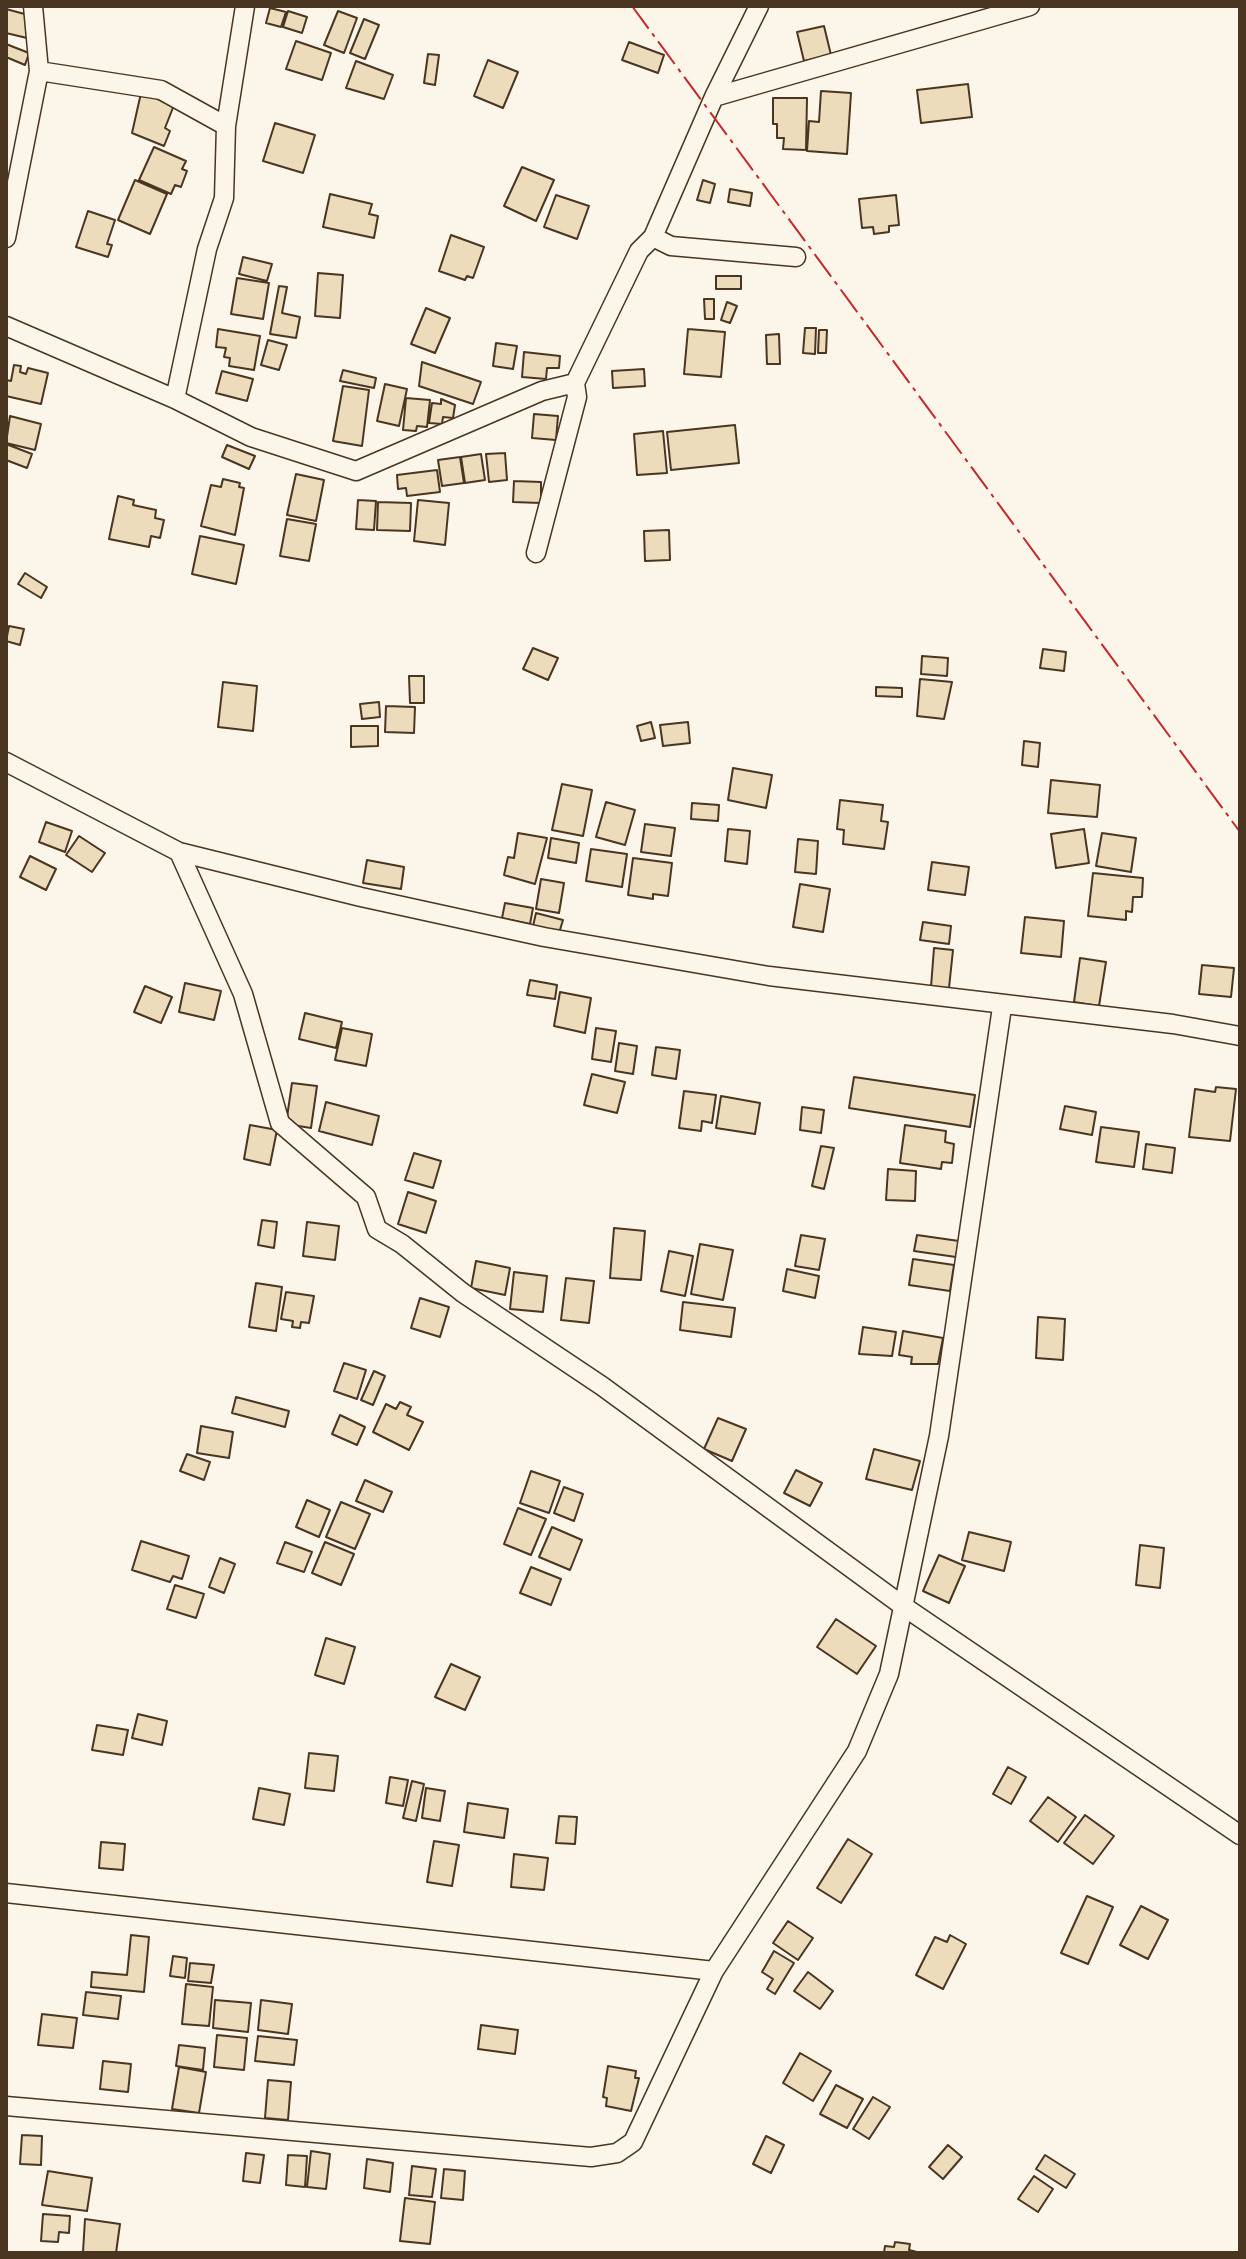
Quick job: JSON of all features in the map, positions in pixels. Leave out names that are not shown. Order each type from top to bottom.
[{"type":"street","points":[[6,238],[39,71],[33,6]]},
{"type":"street","points":[[175,399],[207,249],[224,198],[226,126],[245,6]]},
{"type":"street","points":[[536,553],[577,397],[575,383],[639,251],[653,237],[714,97],[759,6]]},
{"type":"street","points":[[714,97],[1030,6]]},
{"type":"street","points":[[39,71],[161,90],[226,126]]},
{"type":"street","points":[[653,237],[671,246],[796,257]]},
{"type":"street","points":[[6,326],[175,399],[251,437],[356,471],[542,391],[575,383]]},
{"type":"street","points":[[6,762],[179,852],[361,897],[544,937],[769,976],[1002,1007],[1173,1024],[1240,1036]]},
{"type":"street","points":[[179,852],[243,994],[280,1123],[366,1197],[377,1229],[402,1244],[463,1293],[602,1386],[903,1606],[1240,1835]]},
{"type":"street","points":[[6,2106],[591,2157],[617,2153],[633,2142],[714,1971],[857,1751],[889,1674],[939,1436],[1002,1007]]},
{"type":"street","points":[[6,1893],[714,1971]]},
{"type":"building","points":[[270,8],[286,12],[281,27],[266,23]]},
{"type":"building","points":[[6,9],[32,16],[27,38],[6,33]]},
{"type":"building","points":[[288,11],[307,17],[302,33],[283,27]]},
{"type":"building","points":[[338,11],[357,18],[344,53],[324,45]]},
{"type":"building","points":[[364,19],[379,25],[365,59],[350,53]]},
{"type":"building","points":[[824,26],[831,55],[804,61],[797,32]]},
{"type":"building","points":[[296,41],[331,53],[322,80],[286,69]]},
{"type":"building","points":[[629,42],[664,55],[658,73],[622,60]]},
{"type":"building","points":[[6,44],[29,53],[25,65],[6,57]]},
{"type":"building","points":[[428,54],[439,55],[435,85],[424,83]]},
{"type":"building","points":[[488,60],[518,72],[503,108],[474,96]]},
{"type":"building","points":[[356,61],[393,75],[384,99],[346,88]]},
{"type":"building","points":[[968,84],[972,117],[921,123],[917,90]]},
{"type":"building","points":[[821,91],[851,93],[847,154],[807,151],[809,121],[819,122]]},
{"type":"building","points":[[141,93],[174,105],[165,128],[170,131],[164,146],[132,133]]},
{"type":"building","points":[[773,98],[807,98],[806,150],[783,149],[784,138],[777,138],[777,124],[773,124]]},
{"type":"building","points":[[275,123],[315,135],[303,173],[263,161]]},
{"type":"building","points":[[154,147],[186,161],[182,169],[187,171],[181,187],[175,185],[171,194],[139,180]]},
{"type":"building","points":[[522,167],[554,180],[536,221],[504,206]]},
{"type":"building","points":[[135,180],[167,194],[150,234],[118,220]]},
{"type":"building","points":[[703,180],[715,184],[710,203],[697,200]]},
{"type":"building","points":[[730,189],[752,193],[750,206],[728,202]]},
{"type":"building","points":[[330,194],[372,204],[369,214],[378,216],[374,238],[323,227]]},
{"type":"building","points":[[556,195],[589,206],[577,239],[544,227]]},
{"type":"building","points":[[896,195],[899,225],[889,226],[889,232],[874,234],[873,227],[862,228],[859,199]]},
{"type":"building","points":[[88,211],[115,220],[107,244],[112,245],[108,257],[76,247]]},
{"type":"building","points":[[451,235],[484,247],[473,278],[467,276],[465,280],[439,271]]},
{"type":"building","points":[[243,257],[272,264],[267,281],[239,274]]},
{"type":"building","points":[[318,273],[343,275],[340,318],[315,316]]},
{"type":"building","points":[[716,276],[741,276],[741,289],[716,289]]},
{"type":"building","points":[[237,278],[269,283],[263,319],[231,314]]},
{"type":"building","points":[[279,286],[287,287],[282,313],[300,317],[296,338],[270,334]]},
{"type":"building","points":[[704,299],[714,299],[714,319],[705,319]]},
{"type":"building","points":[[727,302],[737,306],[730,323],[721,320]]},
{"type":"building","points":[[426,308],[450,318],[435,353],[411,344]]},
{"type":"building","points":[[805,328],[816,328],[815,354],[803,353]]},
{"type":"building","points":[[218,329],[260,336],[254,370],[229,366],[230,358],[224,357],[226,348],[216,347]]},
{"type":"building","points":[[688,329],[725,332],[721,377],[684,374]]},
{"type":"building","points":[[819,330],[827,330],[826,353],[818,353]]},
{"type":"building","points":[[779,334],[780,364],[767,364],[766,335]]},
{"type":"building","points":[[268,340],[287,345],[279,370],[261,365]]},
{"type":"building","points":[[496,343],[517,346],[513,369],[493,366]]},
{"type":"building","points":[[524,352],[560,356],[559,368],[547,368],[546,379],[522,377]]},
{"type":"building","points":[[422,362],[481,382],[473,404],[419,386]]},
{"type":"building","points":[[14,365],[21,366],[20,372],[26,374],[28,368],[48,373],[41,404],[6,396],[6,380],[11,381]]},
{"type":"building","points":[[644,369],[645,386],[613,388],[612,371]]},
{"type":"building","points":[[343,370],[376,378],[374,388],[340,381]]},
{"type":"building","points":[[222,371],[253,379],[247,401],[216,393]]},
{"type":"building","points":[[385,384],[407,389],[399,426],[377,421]]},
{"type":"building","points":[[343,386],[369,390],[362,446],[333,441]]},
{"type":"building","points":[[406,398],[430,400],[427,427],[417,426],[416,431],[403,430]]},
{"type":"building","points":[[441,399],[455,405],[453,418],[443,417],[442,424],[429,423],[432,403],[441,404]]},
{"type":"building","points":[[534,414],[558,416],[556,440],[532,438]]},
{"type":"building","points":[[10,416],[41,424],[35,450],[6,443]]},
{"type":"building","points":[[735,425],[739,463],[671,470],[667,432]]},
{"type":"building","points":[[663,431],[667,473],[637,475],[634,434]]},
{"type":"building","points":[[6,444],[32,454],[27,468],[6,460]]},
{"type":"building","points":[[227,445],[255,456],[249,469],[222,457]]},
{"type":"building","points":[[505,453],[507,480],[489,482],[486,454]]},
{"type":"building","points":[[481,454],[485,480],[465,483],[461,457]]},
{"type":"building","points":[[460,457],[464,483],[442,486],[438,460]]},
{"type":"building","points":[[437,470],[440,492],[407,496],[406,488],[398,489],[397,475]]},
{"type":"building","points":[[296,474],[324,480],[316,521],[287,515]]},
{"type":"building","points":[[223,479],[240,483],[239,487],[244,488],[235,535],[201,526],[211,485],[221,487]]},
{"type":"building","points":[[514,481],[541,482],[541,503],[513,502]]},
{"type":"building","points":[[118,496],[134,500],[133,505],[156,510],[155,518],[164,520],[160,538],[151,536],[149,547],[109,539]]},
{"type":"building","points":[[358,500],[376,501],[374,530],[356,529]]},
{"type":"building","points":[[418,500],[449,503],[445,545],[414,541]]},
{"type":"building","points":[[378,502],[411,503],[410,531],[377,530]]},
{"type":"building","points":[[287,519],[316,524],[309,561],[280,556]]},
{"type":"building","points":[[669,530],[670,560],[645,561],[644,531]]},
{"type":"building","points":[[200,536],[244,545],[236,584],[192,574]]},
{"type":"building","points":[[25,573],[47,587],[41,598],[18,584]]},
{"type":"building","points":[[9,626],[24,629],[20,645],[6,641]]},
{"type":"building","points":[[533,648],[558,658],[548,680],[523,669]]},
{"type":"building","points":[[1043,649],[1066,652],[1064,671],[1040,668]]},
{"type":"building","points":[[922,656],[948,658],[947,676],[921,674]]},
{"type":"building","points":[[409,676],[424,676],[424,703],[410,703]]},
{"type":"building","points":[[920,679],[952,682],[944,719],[917,716]]},
{"type":"building","points":[[223,682],[257,686],[253,731],[218,727]]},
{"type":"building","points":[[876,687],[902,688],[902,697],[876,696]]},
{"type":"building","points":[[379,702],[380,717],[362,719],[360,704]]},
{"type":"building","points":[[386,706],[415,707],[414,733],[385,732]]},
{"type":"building","points":[[651,722],[655,738],[641,741],[637,726]]},
{"type":"building","points":[[688,722],[690,743],[663,746],[660,725]]},
{"type":"building","points":[[351,726],[378,726],[378,746],[351,747]]},
{"type":"building","points":[[1024,741],[1040,743],[1038,767],[1022,765]]},
{"type":"building","points":[[733,768],[772,775],[766,808],[728,800]]},
{"type":"building","points":[[1051,780],[1100,785],[1097,817],[1048,813]]},
{"type":"building","points":[[562,784],[592,790],[583,836],[552,830]]},
{"type":"building","points":[[840,800],[883,805],[881,821],[888,822],[884,849],[843,844],[844,830],[837,829]]},
{"type":"building","points":[[606,802],[635,810],[625,845],[596,837]]},
{"type":"building","points":[[692,803],[719,805],[718,821],[691,819]]},
{"type":"building","points":[[46,822],[72,831],[65,852],[39,842]]},
{"type":"building","points":[[645,824],[675,828],[671,856],[641,852]]},
{"type":"building","points":[[728,829],[750,831],[747,864],[725,861]]},
{"type":"building","points":[[1084,829],[1089,863],[1056,868],[1051,834]]},
{"type":"building","points":[[518,833],[547,838],[535,884],[504,875],[508,857],[514,858]]},
{"type":"building","points":[[1102,833],[1136,838],[1131,872],[1096,866]]},
{"type":"building","points":[[79,836],[105,853],[92,872],[66,855]]},
{"type":"building","points":[[551,838],[579,843],[576,863],[548,858]]},
{"type":"building","points":[[798,839],[818,841],[816,874],[795,872]]},
{"type":"building","points":[[591,849],[627,854],[622,887],[586,881]]},
{"type":"building","points":[[30,856],[56,869],[46,890],[20,877]]},
{"type":"building","points":[[633,858],[672,863],[668,896],[653,894],[653,899],[628,895]]},
{"type":"building","points":[[367,860],[404,867],[401,889],[363,883]]},
{"type":"building","points":[[932,862],[969,867],[965,895],[928,890]]},
{"type":"building","points":[[1093,873],[1143,878],[1142,897],[1133,897],[1132,912],[1126,911],[1126,920],[1088,916]]},
{"type":"building","points":[[541,879],[564,883],[559,913],[536,909]]},
{"type":"building","points":[[800,884],[830,889],[823,932],[793,927]]},
{"type":"building","points":[[505,903],[533,908],[530,924],[502,918]]},
{"type":"building","points":[[536,913],[563,920],[559,933],[533,926]]},
{"type":"building","points":[[1025,917],[1064,921],[1061,957],[1021,953]]},
{"type":"building","points":[[923,922],[951,926],[949,944],[920,940]]},
{"type":"building","points":[[934,948],[953,950],[949,988],[931,987]]},
{"type":"building","points":[[1080,958],[1106,962],[1099,1006],[1074,1002]]},
{"type":"building","points":[[1202,965],[1234,968],[1231,997],[1199,994]]},
{"type":"building","points":[[530,980],[557,985],[555,999],[527,995]]},
{"type":"building","points":[[185,983],[221,991],[214,1020],[179,1012]]},
{"type":"building","points":[[145,986],[172,997],[161,1023],[134,1012]]},
{"type":"building","points":[[560,992],[591,998],[585,1033],[554,1026]]},
{"type":"building","points":[[305,1013],[342,1022],[336,1048],[299,1039]]},
{"type":"building","points":[[342,1028],[372,1034],[366,1066],[335,1060]]},
{"type":"building","points":[[596,1028],[616,1031],[611,1062],[592,1059]]},
{"type":"building","points":[[619,1043],[637,1046],[633,1074],[615,1071]]},
{"type":"building","points":[[656,1047],[680,1050],[676,1079],[652,1075]]},
{"type":"building","points":[[592,1074],[625,1082],[617,1113],[584,1105]]},
{"type":"building","points":[[854,1077],[975,1095],[970,1127],[849,1108]]},
{"type":"building","points":[[292,1083],[317,1086],[311,1128],[286,1124]]},
{"type":"building","points":[[1216,1087],[1236,1089],[1230,1141],[1189,1137],[1195,1089],[1215,1092]]},
{"type":"building","points":[[684,1091],[716,1095],[712,1123],[702,1121],[701,1131],[679,1128]]},
{"type":"building","points":[[721,1096],[760,1103],[755,1134],[716,1128]]},
{"type":"building","points":[[326,1102],[379,1116],[372,1145],[319,1131]]},
{"type":"building","points":[[1065,1106],[1096,1112],[1092,1135],[1060,1129]]},
{"type":"building","points":[[802,1107],[824,1110],[821,1133],[800,1130]]},
{"type":"building","points":[[250,1125],[277,1130],[270,1165],[244,1159]]},
{"type":"building","points":[[905,1125],[946,1131],[945,1142],[954,1144],[952,1163],[942,1162],[941,1169],[900,1163]]},
{"type":"building","points":[[1101,1127],[1139,1132],[1134,1167],[1096,1162]]},
{"type":"building","points":[[1146,1144],[1175,1148],[1172,1173],[1143,1169]]},
{"type":"building","points":[[821,1146],[834,1148],[824,1189],[812,1186]]},
{"type":"building","points":[[414,1153],[441,1161],[433,1188],[405,1180]]},
{"type":"building","points":[[888,1169],[916,1171],[915,1201],[886,1200]]},
{"type":"building","points":[[408,1192],[436,1201],[426,1233],[398,1224]]},
{"type":"building","points":[[262,1220],[277,1222],[274,1248],[258,1245]]},
{"type":"building","points":[[307,1222],[339,1226],[335,1260],[303,1256]]},
{"type":"building","points":[[614,1228],[645,1231],[641,1280],[610,1278]]},
{"type":"building","points":[[801,1235],[825,1239],[819,1270],[795,1266]]},
{"type":"building","points":[[917,1235],[959,1241],[956,1257],[914,1251]]},
{"type":"building","points":[[700,1244],[733,1250],[723,1300],[691,1294]]},
{"type":"building","points":[[669,1251],[693,1256],[685,1296],[661,1291]]},
{"type":"building","points":[[913,1259],[954,1265],[950,1291],[909,1285]]},
{"type":"building","points":[[476,1261],[510,1268],[505,1295],[471,1288]]},
{"type":"building","points":[[787,1269],[819,1276],[815,1298],[783,1291]]},
{"type":"building","points":[[514,1272],[547,1276],[543,1312],[510,1309]]},
{"type":"building","points":[[566,1278],[594,1281],[589,1323],[561,1320]]},
{"type":"building","points":[[256,1283],[282,1287],[276,1331],[249,1327]]},
{"type":"building","points":[[286,1292],[314,1296],[309,1323],[301,1322],[300,1328],[292,1327],[293,1321],[281,1319]]},
{"type":"building","points":[[420,1298],[449,1307],[440,1337],[411,1328]]},
{"type":"building","points":[[683,1302],[735,1308],[731,1337],[680,1330]]},
{"type":"building","points":[[1038,1317],[1065,1319],[1063,1360],[1036,1358]]},
{"type":"building","points":[[863,1327],[896,1332],[892,1356],[859,1354]]},
{"type":"building","points":[[903,1331],[943,1338],[938,1364],[911,1364],[912,1357],[899,1355]]},
{"type":"building","points":[[344,1363],[366,1370],[357,1399],[334,1391]]},
{"type":"building","points":[[374,1371],[385,1376],[373,1405],[361,1400]]},
{"type":"building","points":[[236,1397],[289,1411],[285,1427],[232,1413]]},
{"type":"building","points":[[400,1402],[411,1407],[407,1415],[423,1422],[409,1450],[373,1432],[386,1404],[396,1409]]},
{"type":"building","points":[[340,1415],[365,1427],[357,1445],[332,1434]]},
{"type":"building","points":[[718,1418],[746,1429],[732,1461],[704,1449]]},
{"type":"building","points":[[201,1426],[233,1432],[229,1458],[197,1453]]},
{"type":"building","points":[[874,1449],[920,1461],[912,1490],[866,1479]]},
{"type":"building","points":[[187,1454],[210,1462],[204,1480],[180,1471]]},
{"type":"building","points":[[796,1470],[822,1483],[810,1506],[784,1493]]},
{"type":"building","points":[[531,1471],[560,1481],[549,1513],[520,1503]]},
{"type":"building","points":[[365,1480],[392,1492],[383,1512],[356,1501]]},
{"type":"building","points":[[564,1487],[583,1494],[574,1521],[554,1513]]},
{"type":"building","points":[[307,1500],[330,1510],[319,1537],[296,1527]]},
{"type":"building","points":[[341,1502],[370,1514],[355,1549],[326,1537]]},
{"type":"building","points":[[518,1508],[546,1519],[531,1555],[504,1544]]},
{"type":"building","points":[[552,1527],[582,1540],[570,1570],[539,1557]]},
{"type":"building","points":[[969,1532],[1011,1542],[1004,1571],[962,1560]]},
{"type":"building","points":[[141,1541],[189,1556],[182,1579],[173,1576],[170,1582],[132,1570]]},
{"type":"building","points":[[285,1542],[312,1552],[304,1572],[277,1563]]},
{"type":"building","points":[[325,1542],[354,1554],[341,1585],[312,1573]]},
{"type":"building","points":[[1140,1545],[1164,1548],[1160,1588],[1136,1585]]},
{"type":"building","points":[[939,1555],[965,1566],[949,1603],[923,1591]]},
{"type":"building","points":[[220,1558],[235,1564],[224,1593],[209,1587]]},
{"type":"building","points":[[531,1567],[561,1579],[551,1605],[520,1593]]},
{"type":"building","points":[[175,1585],[204,1594],[196,1618],[167,1609]]},
{"type":"building","points":[[836,1619],[876,1646],[857,1674],[817,1647]]},
{"type":"building","points":[[326,1638],[355,1647],[344,1684],[315,1675]]},
{"type":"building","points":[[451,1664],[480,1677],[465,1710],[435,1697]]},
{"type":"building","points":[[138,1714],[167,1721],[162,1745],[132,1738]]},
{"type":"building","points":[[97,1725],[128,1730],[123,1755],[92,1750]]},
{"type":"building","points":[[309,1753],[338,1756],[334,1791],[305,1788]]},
{"type":"building","points":[[1008,1767],[1026,1777],[1011,1804],[993,1794]]},
{"type":"building","points":[[390,1777],[408,1780],[403,1806],[386,1803]]},
{"type":"building","points":[[412,1781],[424,1784],[416,1821],[403,1818]]},
{"type":"building","points":[[259,1788],[290,1794],[284,1825],[253,1819]]},
{"type":"building","points":[[426,1788],[445,1791],[440,1821],[422,1818]]},
{"type":"building","points":[[1048,1797],[1076,1817],[1058,1842],[1030,1821]]},
{"type":"building","points":[[468,1803],[508,1809],[504,1838],[464,1832]]},
{"type":"building","points":[[1085,1815],[1114,1836],[1093,1864],[1064,1843]]},
{"type":"building","points":[[559,1816],[577,1817],[575,1844],[556,1843]]},
{"type":"building","points":[[848,1839],[872,1854],[841,1903],[817,1888]]},
{"type":"building","points":[[434,1841],[459,1845],[452,1886],[427,1882]]},
{"type":"building","points":[[101,1842],[125,1844],[123,1870],[99,1868]]},
{"type":"building","points":[[514,1854],[548,1858],[544,1890],[511,1887]]},
{"type":"building","points":[[1087,1896],[1113,1907],[1088,1964],[1061,1953]]},
{"type":"building","points":[[1141,1906],[1168,1920],[1148,1959],[1120,1945]]},
{"type":"building","points":[[788,1921],[813,1938],[798,1960],[773,1943]]},
{"type":"building","points":[[131,1935],[149,1937],[144,1992],[91,1987],[92,1972],[127,1975]]},
{"type":"building","points":[[950,1935],[966,1944],[943,1989],[916,1975],[935,1937],[947,1942]]},
{"type":"building","points":[[774,1951],[794,1963],[775,1994],[767,1989],[773,1979],[762,1972]]},
{"type":"building","points":[[173,1956],[187,1958],[185,1978],[170,1976]]},
{"type":"building","points":[[190,1963],[214,1965],[211,1983],[188,1981]]},
{"type":"building","points":[[808,1972],[833,1991],[820,2009],[794,1991]]},
{"type":"building","points":[[186,1984],[213,1987],[209,2026],[182,2024]]},
{"type":"building","points":[[86,1992],[121,1996],[118,2019],[83,2015]]},
{"type":"building","points":[[215,2000],[251,2003],[248,2032],[213,2028]]},
{"type":"building","points":[[261,2000],[292,2004],[288,2034],[258,2030]]},
{"type":"building","points":[[42,2014],[77,2018],[73,2048],[38,2045]]},
{"type":"building","points":[[481,2025],[518,2030],[515,2054],[478,2049]]},
{"type":"building","points":[[217,2035],[247,2038],[244,2070],[214,2067]]},
{"type":"building","points":[[258,2036],[297,2040],[294,2065],[255,2061]]},
{"type":"building","points":[[179,2045],[205,2048],[203,2070],[176,2066]]},
{"type":"building","points":[[800,2053],[831,2071],[813,2101],[783,2083]]},
{"type":"building","points":[[103,2061],[131,2064],[128,2092],[100,2089]]},
{"type":"building","points":[[608,2066],[636,2071],[635,2078],[639,2078],[631,2111],[606,2106],[607,2098],[603,2097]]},
{"type":"building","points":[[179,2067],[206,2072],[199,2113],[172,2109]]},
{"type":"building","points":[[268,2080],[291,2082],[288,2120],[265,2118]]},
{"type":"building","points":[[836,2085],[863,2099],[847,2128],[820,2114]]},
{"type":"building","points":[[873,2097],[890,2107],[869,2139],[853,2129]]},
{"type":"building","points":[[22,2135],[42,2136],[41,2165],[20,2164]]},
{"type":"building","points":[[766,2136],[784,2145],[771,2173],[753,2164]]},
{"type":"building","points":[[948,2145],[962,2157],[943,2179],[929,2167]]},
{"type":"building","points":[[311,2151],[330,2154],[326,2189],[307,2187]]},
{"type":"building","points":[[246,2153],[264,2155],[260,2183],[243,2181]]},
{"type":"building","points":[[288,2155],[307,2156],[305,2187],[286,2185]]},
{"type":"building","points":[[1045,2155],[1075,2174],[1066,2188],[1036,2169]]},
{"type":"building","points":[[367,2159],[393,2163],[390,2192],[364,2188]]},
{"type":"building","points":[[412,2166],[436,2169],[432,2197],[409,2195]]},
{"type":"building","points":[[444,2169],[465,2171],[463,2200],[441,2198]]},
{"type":"building","points":[[48,2171],[92,2178],[87,2211],[42,2205]]},
{"type":"building","points":[[1034,2176],[1053,2189],[1038,2212],[1018,2199]]},
{"type":"building","points":[[405,2198],[435,2202],[430,2244],[400,2241]]},
{"type":"building","points":[[43,2214],[70,2216],[69,2233],[59,2232],[58,2242],[41,2241]]},
{"type":"building","points":[[85,2219],[120,2224],[116,2253],[83,2252]]},
{"type":"building","points":[[895,2242],[910,2244],[909,2250],[921,2253],[884,2253],[885,2246],[894,2247]]},
{"type":"power","points":[[632,6],[1240,832]]}]
